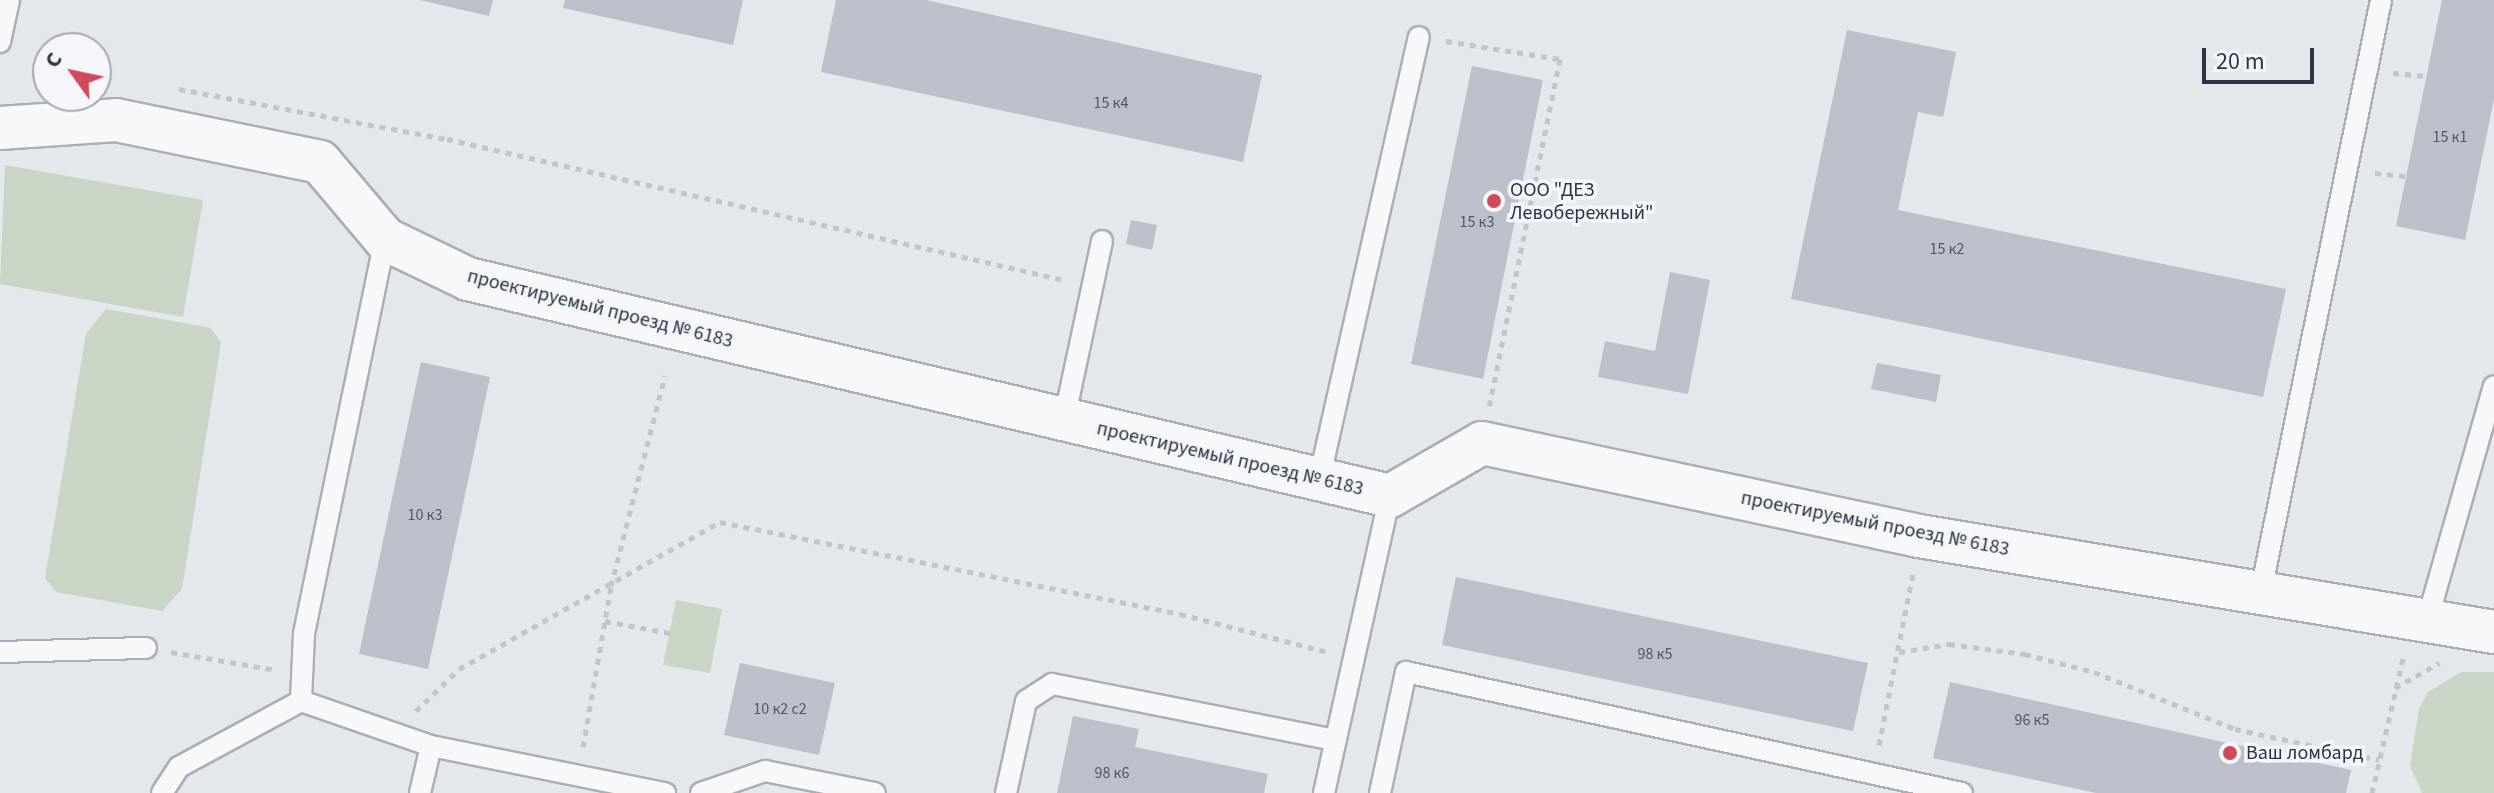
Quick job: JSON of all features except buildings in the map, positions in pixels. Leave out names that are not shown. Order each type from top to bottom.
[{"type":"street","name":"проектируемый проезд № 6183","points":[[0,128],[116,120],[320,162],[385,239],[468,279],[1390,496],[1482,443],[1919,536],[2260,596],[2494,632]]},
{"type":"lane","points":[[0,42],[9,0]]},
{"type":"lane","points":[[2260,596],[2381,0]]},
{"type":"lane","points":[[1319,480],[1419,37]]},
{"type":"lane","points":[[301,701],[300,675],[385,239]]},
{"type":"lane","points":[[1064,420],[1102,241]]},
{"type":"lane","points":[[2427,621],[2494,386]]},
{"type":"lane","points":[[1324,793],[1390,496]]},
{"type":"lane","points":[[0,652],[146,648]]},
{"type":"lane","points":[[1380,793],[1406,672],[1962,793]]},
{"type":"lane","points":[[1006,793],[1026,701],[1052,684],[1336,740]]},
{"type":"lane","points":[[162,793],[179,767],[301,701],[398,729],[431,746],[665,793]]},
{"type":"lane","points":[[420,793],[431,746]]},
{"type":"lane","points":[[701,793],[765,771],[875,793]]},
{"type":"path","points":[[1419,37],[1560,59],[1482,443]]},
{"type":"path","points":[[2392,73],[2427,76]]},
{"type":"path","points":[[162,85],[447,139],[1093,286]]},
{"type":"path","points":[[2371,173],[2406,176]]},
{"type":"path","points":[[579,776],[611,586],[665,376]]},
{"type":"path","points":[[398,729],[459,669],[720,522],[1180,614],[1354,659]]},
{"type":"path","points":[[1873,773],[1912,577]]},
{"type":"path","points":[[605,621],[670,633]]},
{"type":"path","points":[[1899,652],[1949,644],[2025,654],[2094,672],[2235,729],[2379,760]]},
{"type":"path","points":[[146,648],[300,675]]},
{"type":"path","points":[[2372,793],[2394,690],[2447,659]]},
{"type":"green space","points":[[5,165],[203,200],[183,317],[0,284]]},
{"type":"green space","points":[[106,309],[211,328],[221,343],[182,589],[162,611],[56,592],[45,578],[86,334]]},
{"type":"green space","points":[[676,600],[722,609],[710,673],[663,665]]},
{"type":"green space","points":[[2461,672],[2494,672],[2494,793],[2422,793],[2410,766],[2419,709],[2428,692]]},
{"type":"place","name":"ООО \"ДЕЗ Левобережный\"","points":[[1494,201]]},
{"type":"place","name":"Ваш ломбард","points":[[2230,753]]}]
